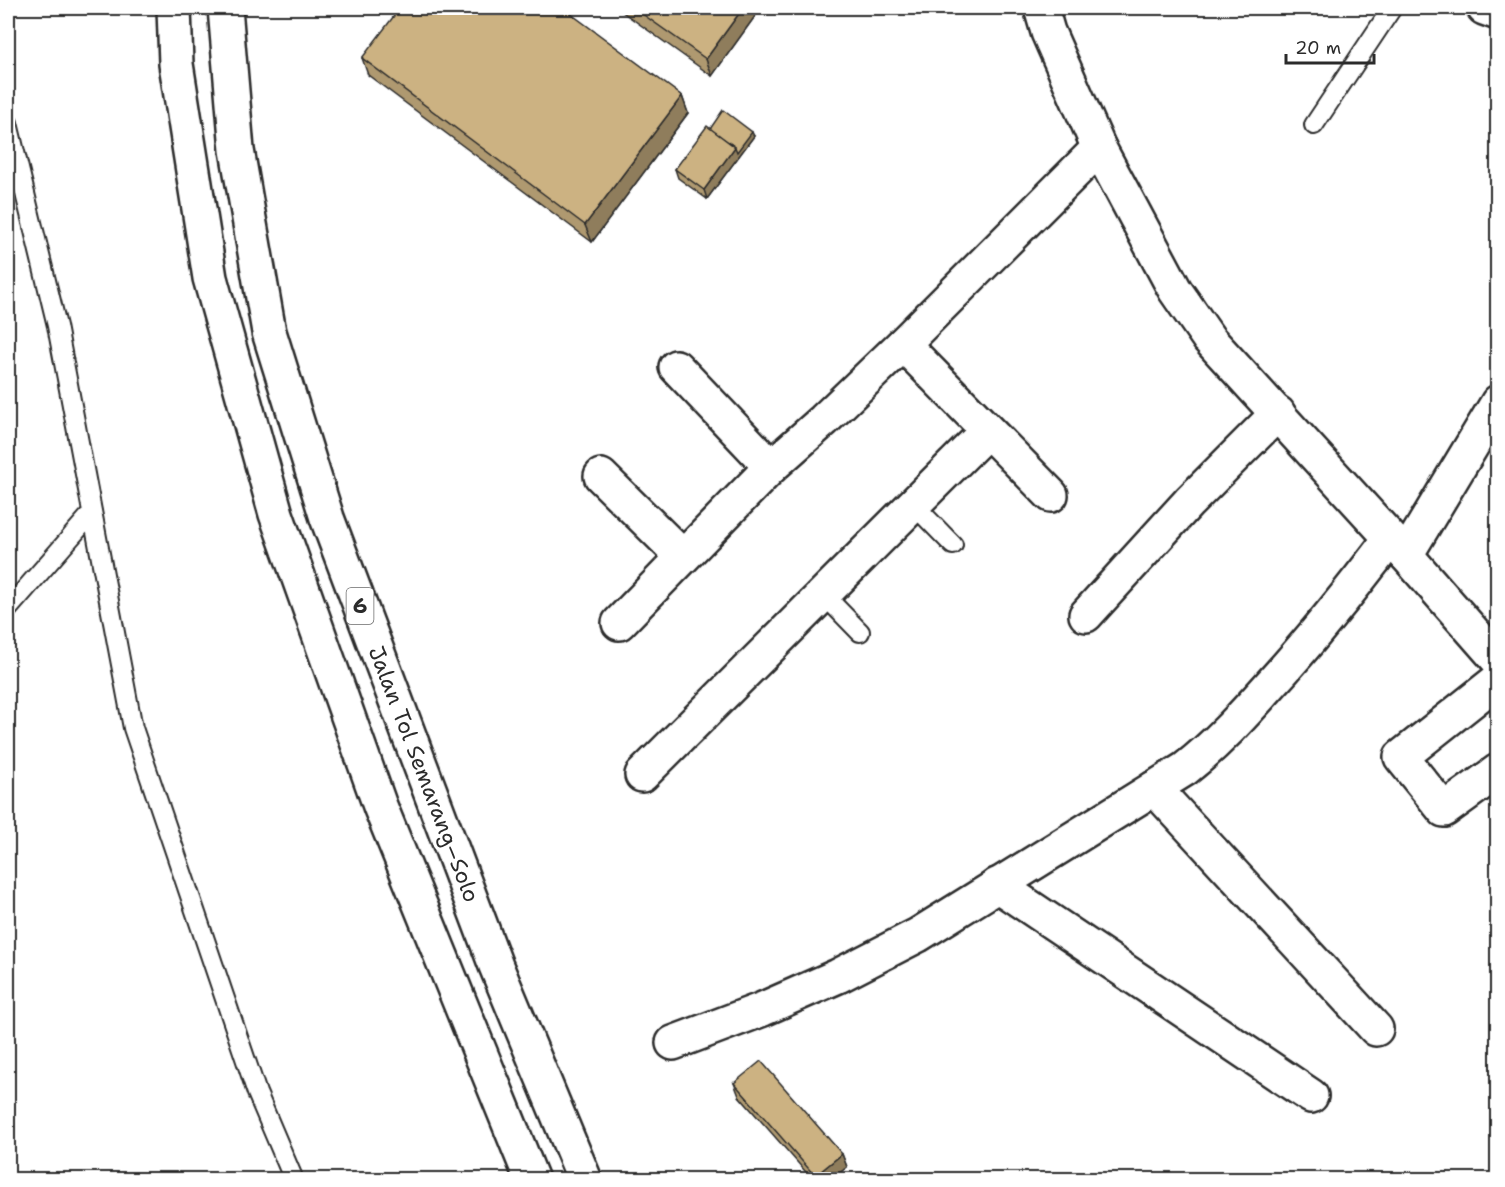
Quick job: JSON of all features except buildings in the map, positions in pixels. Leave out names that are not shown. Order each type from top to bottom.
[{"type":"main road","name":"6","points":[[174,8],[176,64],[210,278],[276,514],[380,806],[532,1179]]},
{"type":"main road","name":"Jalan Tol Semarang–Solo","points":[[225,8],[237,150],[272,342],[336,541],[496,966],[585,1179]]},
{"type":"main road","points":[[1041,8],[1048,32],[1099,148],[1175,291],[1209,339],[1278,413],[1497,660]]},
{"type":"main road","points":[[1484,8],[1497,13]]},
{"type":"main road","points":[[619,623],[771,467],[903,344],[1099,148]]},
{"type":"main road","points":[[903,344],[1051,495]]},
{"type":"main road","points":[[676,367],[771,467]]},
{"type":"main road","points":[[673,1042],[763,1009],[838,976],[918,935],[1185,770],[1211,748],[1246,712],[1337,608],[1398,547],[1497,402]]},
{"type":"main road","points":[[1086,615],[1189,502],[1278,413]]},
{"type":"main road","points":[[642,775],[987,431]]},
{"type":"main road","points":[[602,476],[682,556]]},
{"type":"main road","points":[[1497,680],[1401,757],[1444,810],[1497,771]]},
{"type":"main road","points":[[1154,788],[1376,1029]]},
{"type":"main road","points":[[997,885],[1311,1096]]},
{"type":"lane","points":[[1314,125],[1392,8]]},
{"type":"lane","points":[[8,123],[57,326],[133,728],[257,1093],[294,1179]]},
{"type":"lane","points":[[913,504],[953,545]]},
{"type":"lane","points":[[8,609],[92,513]]},
{"type":"lane","points":[[824,595],[860,632]]}]
